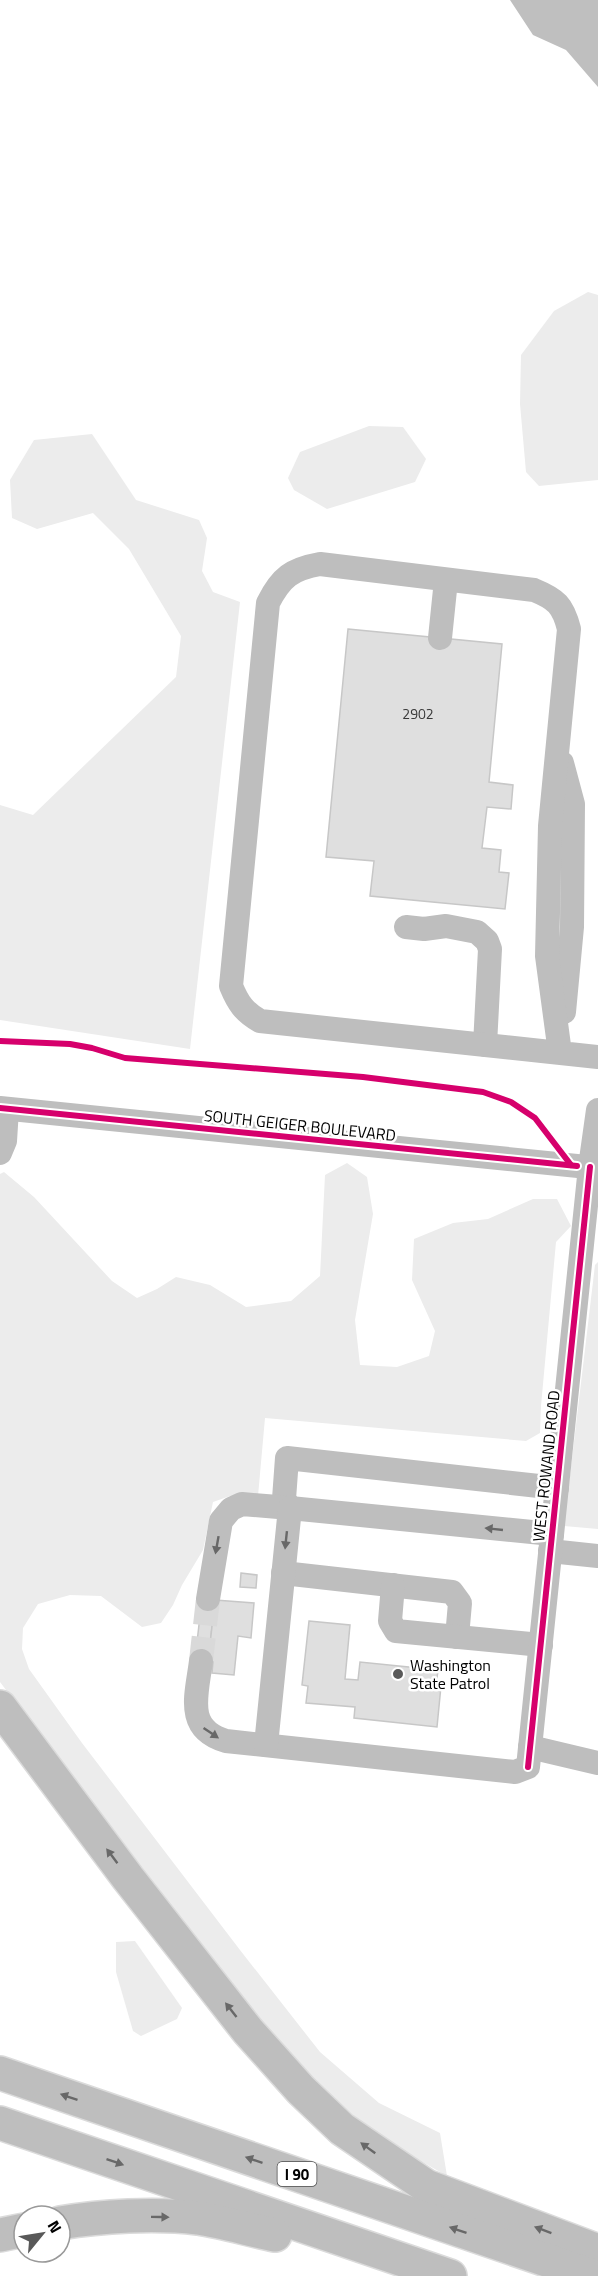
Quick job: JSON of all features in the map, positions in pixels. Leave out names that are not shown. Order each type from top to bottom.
[{"type":"highway","points":[[0,1707],[128,1878],[248,2031],[301,2090],[342,2129],[426,2187],[598,2252]]},
{"type":"highway","name":"I 90","points":[[0,2073],[593,2276]]},
{"type":"highway","points":[[0,2123],[450,2276]]},
{"type":"highway","points":[[72,2221],[128,2217],[198,2218],[279,2236],[378,2251]]},
{"type":"street","points":[[560,1053],[547,956],[550,826],[569,629],[564,612],[552,597],[534,590],[320,564],[301,567],[287,576],[275,589],[268,603],[231,986],[238,1004],[249,1015],[260,1021],[560,1053],[598,1057]]},
{"type":"street","points":[[440,638],[446,580]]},
{"type":"street","points":[[406,927],[424,929],[446,926],[477,932],[488,941],[490,949],[485,1045]]},
{"type":"street","points":[[0,1153],[5,1141],[4,1108]]},
{"type":"street","name":"SOUTH GEIGER BOULEVARD","points":[[4,1108],[594,1168]]},
{"type":"street","name":"WEST ROWAND ROAD","points":[[529,1757],[594,1168],[598,1110]]},
{"type":"street","points":[[256,1744],[283,1573],[290,1508],[284,1499],[287,1458],[557,1488]]},
{"type":"street","points":[[208,1599],[221,1521],[231,1509],[242,1504],[290,1508],[551,1543],[598,1556]]},
{"type":"street","points":[[283,1573],[452,1592],[460,1603],[457,1637]]},
{"type":"street","points":[[393,1585],[390,1621],[396,1631],[541,1645]]},
{"type":"street","points":[[201,1661],[195,1713],[200,1725],[215,1738],[515,1772],[529,1757],[598,1763]]},
{"type":"shaded area","points":[[510,0],[598,0],[598,87],[566,50],[533,35]]},
{"type":"shaded area","points":[[588,292],[598,295],[598,480],[539,486],[526,472],[520,404],[521,355],[554,311]]},
{"type":"shaded area","points":[[369,426],[403,427],[426,459],[415,482],[327,509],[294,490],[288,478],[300,452]]},
{"type":"shaded area","points":[[92,434],[136,500],[199,520],[207,538],[202,571],[213,592],[240,602],[190,1049],[0,1020],[0,805],[33,815],[176,677],[181,636],[129,549],[93,513],[37,529],[12,518],[10,480],[34,440]]},
{"type":"shaded area","points":[[347,1163],[367,1177],[373,1214],[355,1320],[360,1365],[397,1367],[429,1356],[435,1331],[412,1280],[414,1239],[453,1223],[488,1219],[533,1199],[557,1199],[571,1226],[556,1242],[540,1433],[526,1441],[265,1418],[258,1496],[230,1496],[213,1502],[203,1550],[161,1623],[142,1627],[101,1596],[70,1595],[38,1604],[23,1628],[22,1649],[29,1669],[82,1743],[320,2052],[379,2103],[440,2133],[447,2176],[377,2136],[304,2071],[242,2004],[0,1682],[0,1174],[4,1172],[34,1197],[112,1281],[137,1298],[176,1277],[210,1285],[246,1307],[291,1301],[320,1276],[325,1175]]},
{"type":"shaded area","points":[[598,1262],[598,1529],[564,1526],[595,1265]]},
{"type":"shaded area","points":[[135,1941],[182,2008],[177,2019],[141,2036],[133,2031],[116,1972],[116,1942]]},
{"type":"building","points":[[348,629],[502,644],[489,782],[513,785],[511,809],[487,807],[482,848],[501,850],[499,872],[509,873],[505,909],[370,896],[374,861],[326,857]]},
{"type":"building","points":[[241,1573],[257,1575],[256,1588],[240,1587]]},
{"type":"building","points":[[202,1598],[215,1600],[208,1662],[195,1660]]},
{"type":"building","points":[[215,1600],[254,1603],[251,1638],[238,1636],[234,1675],[212,1673],[213,1662],[208,1662]]},
{"type":"building","name":"Washington State Patrol","points":[[309,1621],[350,1625],[345,1679],[358,1680],[360,1662],[438,1670],[436,1686],[441,1686],[437,1727],[354,1718],[355,1707],[306,1703],[308,1686],[302,1685]]},
{"type":"tunnel","points":[[201,1661],[208,1599]]},
{"type":"cycle path","points":[[0,1041],[70,1044],[125,1058],[363,1077],[483,1092],[511,1102],[535,1118],[571,1165]]},
{"type":"cycle path","points":[[0,1108],[577,1166]]},
{"type":"cycle path","points":[[528,1767],[590,1167]]},
{"type":"place","name":"Washington State Patrol","points":[[398,1674]]}]
